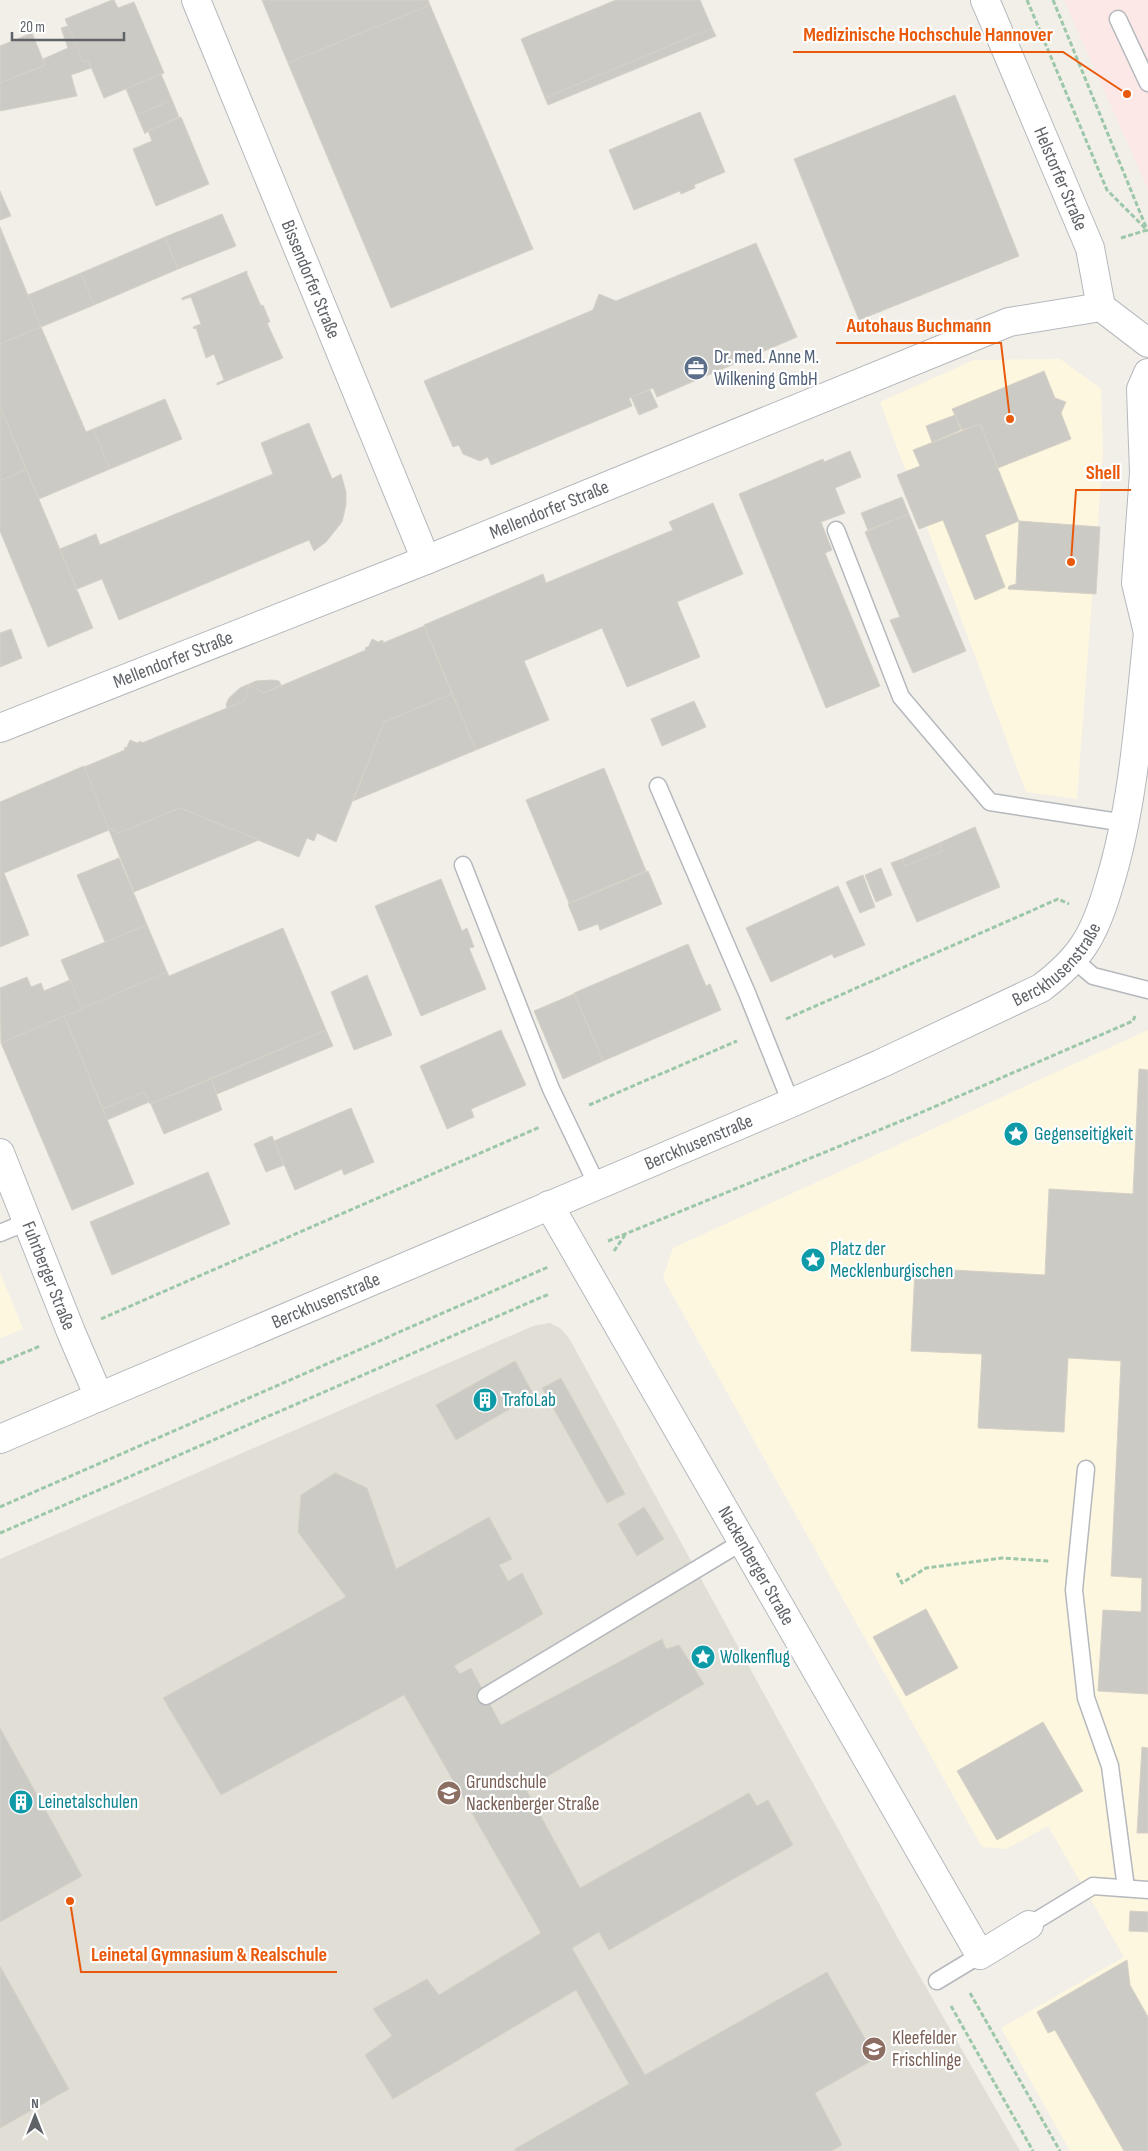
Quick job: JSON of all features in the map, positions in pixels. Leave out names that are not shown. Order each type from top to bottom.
[{"type":"street","name":"Bissendorfer Straße","points":[[196,0],[426,560]]},
{"type":"street","name":"Helstorfer Straße","points":[[985,0],[1090,248],[1102,307]]},
{"type":"street","name":"Mellendorfer Straße","points":[[0,728],[426,560],[1009,322],[1102,307]]},
{"type":"street","points":[[1102,307],[1148,343]]},
{"type":"street","name":"Berckhusenstraße","points":[[0,1439],[791,1103],[880,1064],[1042,988],[1073,959],[1084,945],[1099,916],[1118,857],[1125,823],[1148,633],[1136,583],[1144,473],[1141,389],[1148,373]]},
{"type":"street","name":"Fuhrberger Straße","points":[[0,1153],[70,1332],[99,1397]]},
{"type":"street","name":"Nackenberger Straße","points":[[549,1206],[980,1955]]},
{"type":"street","points":[[980,1955],[1029,1925]]},
{"type":"lane","points":[[1118,19],[1148,83]]},
{"type":"lane","points":[[836,530],[902,697],[990,802],[1125,823]]},
{"type":"lane","points":[[658,786],[743,984],[791,1103]]},
{"type":"lane","points":[[463,865],[551,1089],[597,1185]]},
{"type":"lane","points":[[1073,959],[1093,976],[1148,990]]},
{"type":"lane","points":[[0,1233],[27,1222]]},
{"type":"lane","points":[[1086,1469],[1074,1590],[1086,1698],[1110,1766],[1126,1888]]},
{"type":"lane","points":[[486,1696],[742,1542]]},
{"type":"lane","points":[[1029,1925],[1093,1886],[1148,1890]]},
{"type":"lane","points":[[937,1981],[980,1955]]},
{"type":"path","points":[[1027,0],[1107,190],[1147,230]]},
{"type":"path","points":[[1053,0],[1147,230]]},
{"type":"path","points":[[604,1242],[906,1119],[1133,1021],[1136,1014]]},
{"type":"path","points":[[0,1507],[550,1266]]},
{"type":"path","points":[[0,1533],[549,1294]]},
{"type":"path","points":[[897,1573],[902,1583],[926,1568],[1002,1558],[1077,1564]]},
{"type":"path","points":[[937,1981],[1033,2151]]},
{"type":"shaded area","points":[[1064,0],[1148,0],[1148,189],[1147,187]]},
{"type":"shaded area","points":[[1060,359],[1101,389],[1103,454],[1077,799],[1026,792],[880,402],[974,360]]},
{"type":"shaded area","points":[[1148,1030],[1148,2151],[1070,2151],[1001,2028],[1124,1957],[1048,1826],[1006,1849],[982,1847],[663,1278],[673,1248]]},
{"type":"shaded area","points":[[0,1272],[23,1329],[0,1338]]},
{"type":"shaded area","name":"Grundschule Nackenberger Straße","points":[[550,1323],[560,1328],[569,1338],[895,1933],[1020,2151],[0,2151],[0,1559],[533,1326]]},
{"type":"building","points":[[114,0],[118,8],[134,2],[164,73],[104,98],[88,60],[83,62],[65,19]]},
{"type":"building","points":[[262,0],[428,0],[430,5],[288,63]]},
{"type":"building","points":[[616,0],[700,0],[712,28],[545,98],[521,39]]},
{"type":"building","points":[[430,5],[533,249],[391,308],[288,63]]},
{"type":"building","points":[[68,26],[83,62],[88,60],[91,68],[71,75],[77,96],[0,111],[0,83],[45,65],[43,59],[68,48],[61,28]]},
{"type":"building","points":[[712,28],[716,36],[548,105],[545,98]]},
{"type":"building","points":[[32,33],[45,65],[0,83],[0,46]]},
{"type":"building","points":[[161,74],[172,100],[137,115],[126,89]]},
{"type":"building","points":[[955,95],[1019,256],[859,320],[794,159]]},
{"type":"building","points":[[172,100],[179,117],[145,134],[137,115]]},
{"type":"building","points":[[700,112],[725,172],[694,185],[695,188],[681,194],[680,191],[634,210],[609,150]]},
{"type":"building","points":[[181,117],[209,184],[156,206],[133,149],[152,141],[148,131]]},
{"type":"building","points":[[0,191],[11,216],[0,220]]},
{"type":"building","points":[[222,214],[236,246],[178,269],[165,237]]},
{"type":"building","points":[[0,227],[41,327],[0,344]]},
{"type":"building","points":[[165,237],[178,269],[94,305],[81,273]]},
{"type":"building","points":[[756,243],[797,337],[657,397],[653,388],[629,398],[632,406],[491,465],[488,457],[480,461],[463,454],[459,445],[453,447],[424,381],[593,310],[599,294],[616,301]]},
{"type":"building","points":[[247,271],[261,306],[263,305],[270,322],[267,323],[283,358],[217,385],[217,383],[224,380],[214,354],[206,358],[196,328],[194,329],[193,327],[201,324],[191,297],[182,300],[182,298]]},
{"type":"building","points":[[81,273],[94,305],[41,327],[28,295]]},
{"type":"building","points":[[41,327],[86,432],[93,429],[110,469],[39,499],[0,406],[0,344]]},
{"type":"building","points":[[1044,371],[1055,398],[1066,402],[1061,413],[1071,439],[998,468],[980,424],[962,430],[952,409]]},
{"type":"building","points":[[650,390],[658,407],[639,415],[631,397]]},
{"type":"building","points":[[165,399],[182,439],[110,469],[93,429]]},
{"type":"building","points":[[0,406],[26,469],[0,481]]},
{"type":"building","points":[[955,415],[961,430],[932,442],[926,426]]},
{"type":"building","points":[[309,423],[332,479],[341,474],[346,492],[346,505],[342,522],[326,542],[314,551],[309,540],[119,620],[102,579],[77,589],[60,549],[96,534],[100,545],[273,474],[261,443]]},
{"type":"building","points":[[980,424],[1019,521],[985,535],[1005,587],[975,600],[943,520],[919,529],[897,475],[920,466],[913,450]]},
{"type":"building","points":[[850,451],[861,477],[835,488],[845,513],[821,522],[832,550],[825,553],[880,686],[826,708],[739,494],[823,459],[824,462]]},
{"type":"building","points":[[26,469],[93,628],[48,647],[0,531],[0,481]]},
{"type":"building","points":[[902,497],[909,514],[868,530],[861,513]]},
{"type":"building","points":[[713,503],[743,574],[677,602],[700,657],[627,687],[602,628],[524,661],[549,720],[476,750],[424,625],[543,574],[546,583],[673,530],[669,522]]},
{"type":"building","points":[[909,514],[966,651],[913,673],[890,620],[900,617],[865,532]]},
{"type":"building","points":[[1019,521],[1100,527],[1096,594],[1008,589],[1009,586],[1016,584]]},
{"type":"building","points":[[424,626],[452,694],[384,722],[336,842],[317,833],[314,841],[307,838],[299,857],[180,808],[119,833],[111,829],[109,830],[84,767],[125,750],[124,748],[127,747],[130,740],[137,743],[141,741],[142,743],[244,701],[249,685],[264,693],[366,650],[365,648],[369,646],[372,639],[378,642],[383,640],[383,643]]},
{"type":"building","points":[[11,629],[22,658],[0,667],[0,633]]},
{"type":"building","points":[[256,681],[279,681],[281,685],[264,693],[249,685],[244,701],[227,708],[226,704],[229,698],[240,688]]},
{"type":"building","points":[[452,694],[476,750],[353,801],[384,722]]},
{"type":"building","points":[[694,701],[706,727],[662,746],[651,719]]},
{"type":"building","points":[[84,766],[109,830],[4,873],[29,935],[0,947],[0,802]]},
{"type":"building","points":[[604,768],[646,871],[569,903],[526,800]]},
{"type":"building","points":[[180,808],[259,840],[134,892],[109,830],[111,829],[119,833]]},
{"type":"building","points":[[975,827],[1000,887],[917,922],[891,863],[902,859],[905,866],[942,851],[939,843]]},
{"type":"building","points":[[939,843],[942,851],[905,866],[902,859]]},
{"type":"building","points":[[119,858],[147,925],[105,942],[77,875]]},
{"type":"building","points":[[881,868],[892,895],[876,902],[865,875]]},
{"type":"building","points":[[648,871],[662,904],[600,930],[598,924],[579,931],[568,904]]},
{"type":"building","points":[[863,875],[875,907],[860,913],[846,882]]},
{"type":"building","points":[[441,879],[462,931],[467,928],[474,947],[469,948],[486,989],[421,1016],[375,906]]},
{"type":"building","points":[[838,886],[865,945],[834,958],[832,954],[771,982],[746,928]]},
{"type":"building","points":[[147,925],[167,972],[82,1009],[61,960]]},
{"type":"building","points":[[283,928],[326,1030],[150,1104],[144,1092],[103,1109],[64,1016],[167,972],[169,976]]},
{"type":"building","points":[[688,944],[706,986],[710,984],[721,1010],[603,1061],[574,993]]},
{"type":"building","points":[[367,975],[392,1035],[354,1050],[331,992]]},
{"type":"building","points":[[27,977],[31,987],[41,983],[44,991],[70,980],[82,1009],[1,1043],[0,988]]},
{"type":"building","points":[[574,994],[603,1061],[563,1079],[534,1011]]},
{"type":"building","points":[[64,1016],[134,1184],[72,1210],[1,1043]]},
{"type":"building","points":[[326,1030],[333,1046],[217,1094],[211,1079]]},
{"type":"building","points":[[501,1030],[526,1085],[471,1109],[474,1117],[447,1129],[420,1066]]},
{"type":"building","points":[[1139,1069],[1148,1070],[1148,1694],[1098,1691],[1103,1610],[1141,1612],[1142,1578],[1111,1576],[1121,1361],[1068,1358],[1064,1432],[978,1428],[982,1354],[911,1351],[915,1268],[1045,1275],[1049,1189],[1133,1194]]},
{"type":"building","points":[[211,1079],[222,1110],[164,1134],[151,1104]]},
{"type":"building","points":[[144,1092],[149,1102],[107,1120],[103,1109]]},
{"type":"building","points":[[351,1108],[374,1162],[344,1175],[342,1169],[295,1190],[274,1141]]},
{"type":"building","points":[[272,1136],[284,1165],[266,1172],[254,1144]]},
{"type":"building","points":[[208,1172],[230,1224],[112,1275],[90,1222]]},
{"type":"building","name":"TrafoLab","points":[[515,1361],[534,1395],[456,1440],[436,1405]]},
{"type":"building","points":[[561,1378],[625,1494],[607,1503],[542,1388]]},
{"type":"building","points":[[335,1473],[367,1488],[396,1569],[489,1517],[512,1559],[499,1565],[508,1581],[522,1573],[543,1614],[454,1666],[460,1674],[471,1668],[501,1725],[662,1639],[666,1649],[679,1645],[704,1684],[526,1789],[580,1888],[749,1793],[757,1806],[768,1800],[793,1845],[609,1950],[599,1932],[572,1948],[645,2075],[827,1972],[876,2058],[815,2093],[842,2145],[831,2151],[516,2151],[515,2149],[629,2084],[576,1990],[393,2099],[365,2055],[392,2036],[373,2009],[427,1979],[439,1995],[541,1933],[404,1695],[221,1795],[163,1698],[346,1597],[298,1532],[301,1495]]},
{"type":"building","points":[[644,1507],[664,1539],[637,1556],[618,1524]]},
{"type":"building","points":[[926,1609],[958,1668],[906,1696],[873,1637]]},
{"type":"building","points":[[1043,1722],[1083,1791],[997,1840],[957,1771]]},
{"type":"building","name":"Leinetalschulen","points":[[0,1728],[82,1876],[0,1922]]},
{"type":"building","points":[[1142,1747],[1148,1748],[1148,1833],[1137,1833]]},
{"type":"building","points":[[1130,1911],[1148,1912],[1148,1932],[1129,1931]]},
{"type":"building","points":[[1127,1960],[1130,1985],[1148,2017],[1148,2151],[1124,2151],[1055,2030],[1048,2033],[1037,2012]]},
{"type":"building","points":[[0,1966],[69,2089],[0,2128]]},
{"type":"place","name":"Medizinische Hochschule Hannover","points":[[1127,94]]},
{"type":"place","name":"Dr. med. Anne M. Wilkening GmbH","points":[[696,368]]},
{"type":"place","name":"Autohaus Buchmann","points":[[1010,419]]},
{"type":"place","name":"Shell","points":[[1071,562]]},
{"type":"place","name":"Gegenseitigkeit","points":[[1016,1134]]},
{"type":"place","name":"Platz der Mecklenburgischen","points":[[813,1260]]},
{"type":"place","name":"TrafoLab","points":[[485,1400]]},
{"type":"place","name":"Wolkenflug","points":[[703,1657]]},
{"type":"place","name":"Grundschule Nackenberger Straße","points":[[449,1793]]},
{"type":"place","name":"Leinetalschulen","points":[[21,1802]]},
{"type":"place","name":"Leinetal Gymnasium & Realschule","points":[[70,1901]]},
{"type":"place","name":"Kleefelder Frischlinge","points":[[874,2049]]}]
